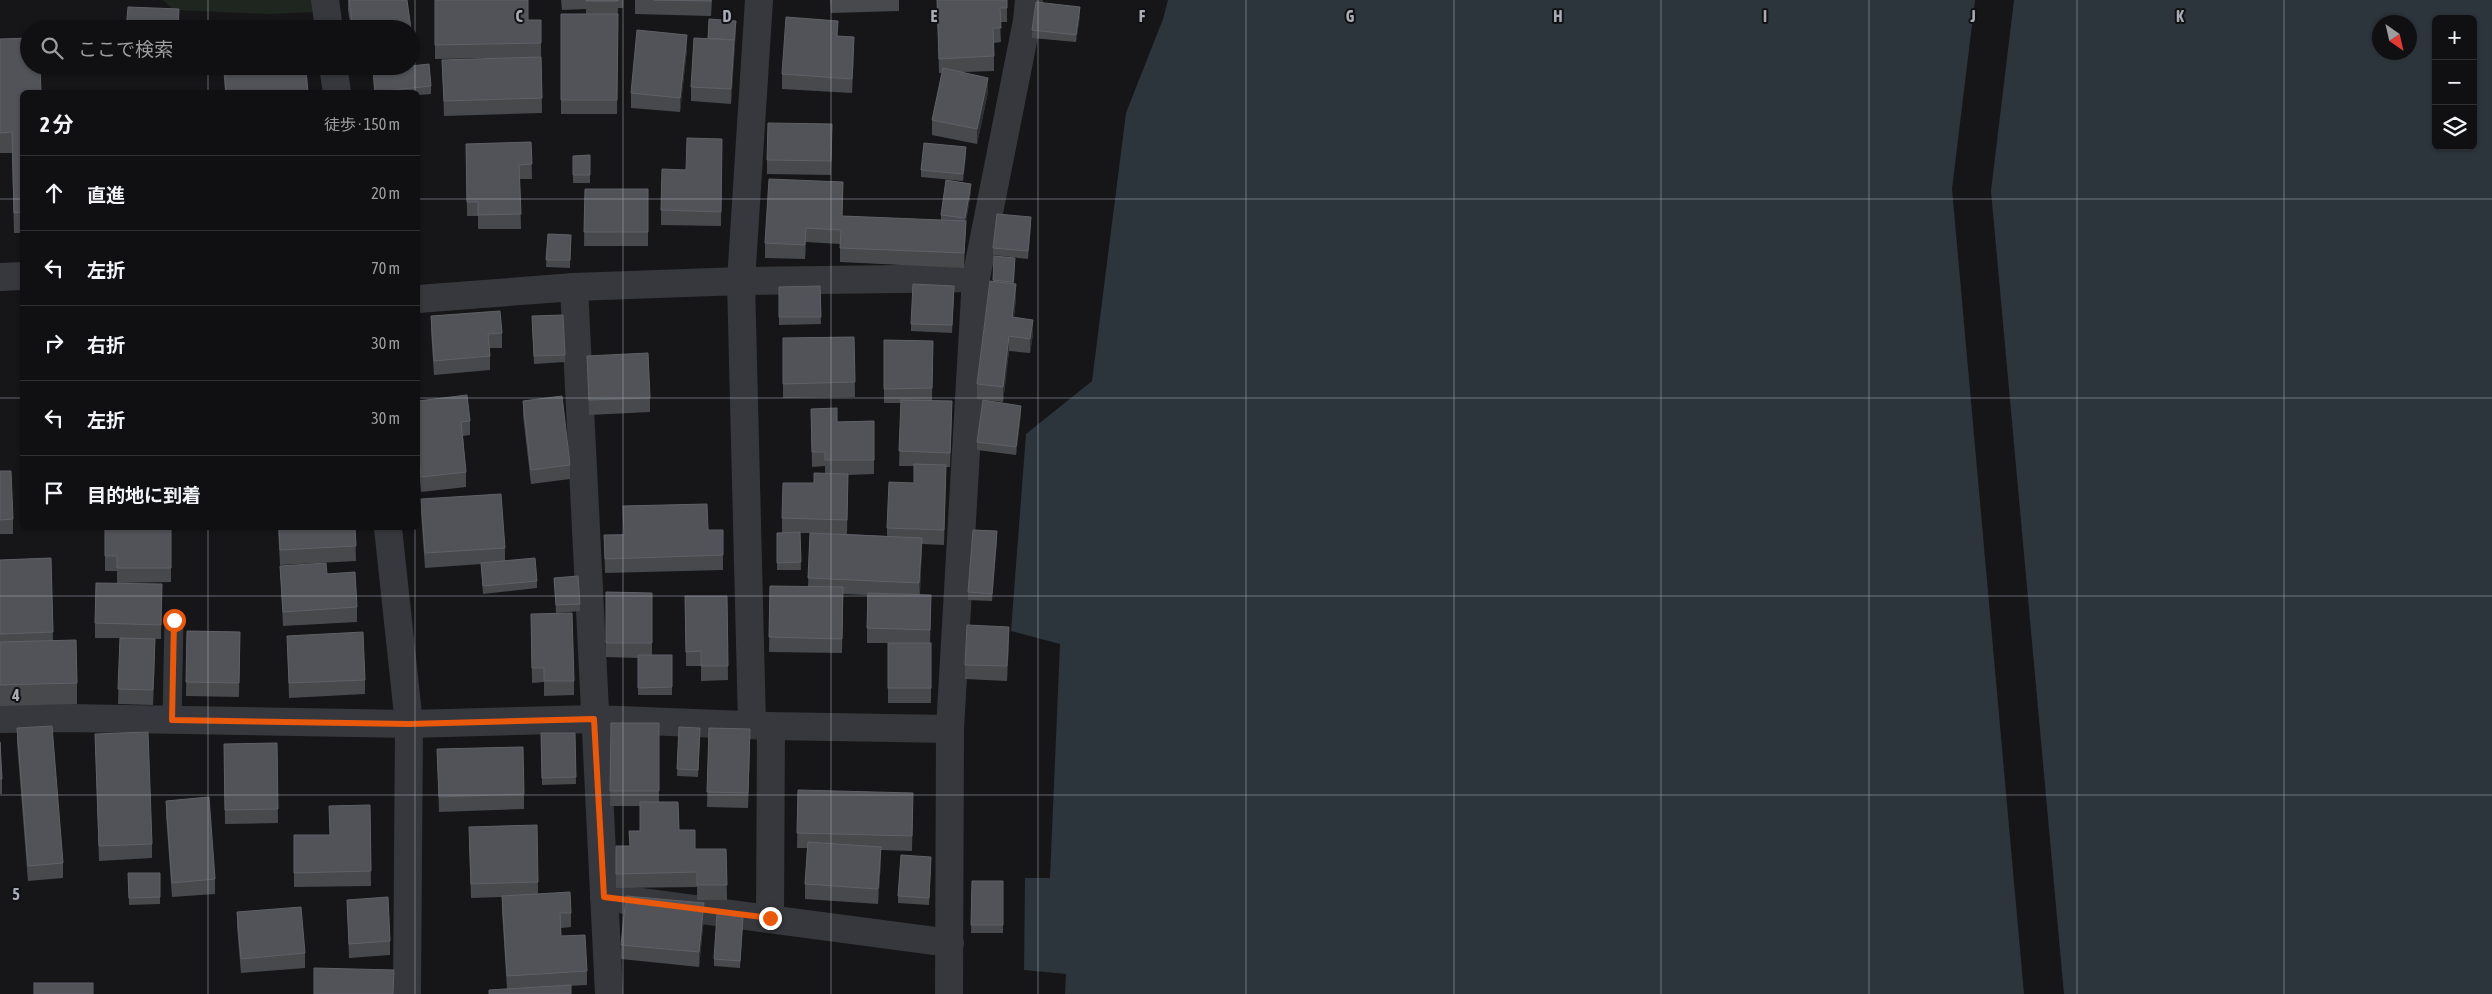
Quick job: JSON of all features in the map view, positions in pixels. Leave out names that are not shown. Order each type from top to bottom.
[{"type":"street","points":[[325,0],[327,20]]},
{"type":"street","points":[[759,0],[741,281],[770,918]]},
{"type":"street","points":[[949,994],[950,729],[976,278],[1027,21],[1029,0]]},
{"type":"street","points":[[334,75],[337,90]]},
{"type":"street","points":[[0,277],[20,276]]},
{"type":"street","points":[[420,299],[574,287],[741,281],[976,278]]},
{"type":"street","points":[[574,287],[609,994]]},
{"type":"street","points":[[388,530],[409,724],[407,994]]},
{"type":"street","points":[[0,719],[409,724],[594,719],[950,729]]},
{"type":"street","points":[[604,897],[950,943]]},
{"type":"lane","points":[[172,720],[174,620]]},
{"type":"shaded area","points":[[163,0],[312,0],[313,12],[269,14],[174,10]]},
{"type":"shaded area","points":[[1168,0],[2492,0],[2492,994],[1065,994],[1066,974],[1024,970],[1025,878],[1050,878],[1060,644],[1011,631],[1026,434],[1092,381],[1126,113],[1163,19]]},
{"type":"pier","points":[[1975,0],[2014,0],[1991,191],[2064,994],[2024,994],[1952,189]]},
{"type":"building","points":[[349,0],[407,0],[410,20],[352,20]]},
{"type":"building","points":[[435,0],[528,0],[528,20],[541,20],[541,43],[435,45]]},
{"type":"building","points":[[618,0],[618,1],[586,1]]},
{"type":"building","points":[[654,0],[711,0],[711,1]]},
{"type":"building","points":[[937,0],[1007,0],[1007,8],[1000,8],[1001,28],[993,28],[994,56],[939,59]]},
{"type":"building","points":[[1036,2],[1080,7],[1076,35],[1032,30]]},
{"type":"building","points":[[128,7],[179,9],[178,20],[127,20]]},
{"type":"building","points":[[561,14],[618,14],[617,100],[561,100]]},
{"type":"building","points":[[786,17],[838,21],[837,36],[854,37],[852,79],[782,74]]},
{"type":"building","points":[[709,19],[736,21],[734,40],[708,38]]},
{"type":"building","points":[[637,30],[687,35],[680,98],[631,93]]},
{"type":"building","points":[[20,38],[20,75],[40,75],[41,90],[20,90],[20,212],[14,213],[12,132],[0,133],[0,39]]},
{"type":"building","points":[[694,38],[734,40],[731,89],[691,87]]},
{"type":"building","points":[[541,57],[542,98],[444,101],[442,60]]},
{"type":"building","points":[[429,64],[431,86],[375,90],[373,75],[420,75],[420,65]]},
{"type":"building","points":[[943,68],[988,78],[977,129],[932,120]]},
{"type":"building","points":[[225,75],[306,75],[308,90],[226,90]]},
{"type":"building","points":[[768,123],[832,124],[831,161],[767,160]]},
{"type":"building","points":[[687,138],[722,139],[721,212],[661,210],[662,169],[686,170]]},
{"type":"building","points":[[531,142],[532,164],[519,165],[521,214],[478,215],[478,202],[467,202],[466,144]]},
{"type":"building","points":[[924,143],[966,147],[963,174],[921,170]]},
{"type":"building","points":[[590,155],[590,175],[573,175],[573,156]]},
{"type":"building","points":[[769,179],[843,182],[842,216],[966,221],[964,253],[840,248],[841,230],[806,228],[805,245],[765,243]]},
{"type":"building","points":[[946,180],[971,184],[965,218],[941,215]]},
{"type":"building","points":[[585,189],[648,189],[648,232],[584,232]]},
{"type":"building","points":[[997,214],[1031,217],[1028,251],[993,248]]},
{"type":"building","points":[[548,234],[571,235],[570,260],[546,260]]},
{"type":"building","points":[[994,256],[1015,258],[1013,282],[993,280]]},
{"type":"building","points":[[990,281],[1016,284],[1012,317],[1033,320],[1030,339],[1009,336],[1003,387],[977,384]]},
{"type":"building","points":[[913,284],[954,286],[952,325],[911,324]]},
{"type":"building","points":[[820,286],[821,317],[779,317],[779,287]]},
{"type":"building","points":[[500,311],[502,333],[488,334],[490,356],[434,361],[431,316]]},
{"type":"building","points":[[563,315],[565,355],[534,356],[532,316]]},
{"type":"building","points":[[854,337],[855,382],[783,384],[783,338]]},
{"type":"building","points":[[884,340],[933,341],[932,388],[884,389]]},
{"type":"building","points":[[648,353],[650,398],[589,400],[587,356]]},
{"type":"building","points":[[467,395],[470,421],[461,422],[466,472],[421,477],[420,401]]},
{"type":"building","points":[[562,396],[570,465],[531,470],[523,401]]},
{"type":"building","points":[[901,400],[952,401],[950,453],[899,451]]},
{"type":"building","points":[[983,400],[1021,406],[1016,447],[977,442]]},
{"type":"building","points":[[837,408],[837,422],[874,421],[874,460],[825,460],[825,452],[812,452],[811,409]]},
{"type":"building","points":[[914,464],[946,465],[944,530],[887,528],[889,482],[914,483]]},
{"type":"building","points":[[0,471],[11,471],[13,519],[0,520]]},
{"type":"building","points":[[814,473],[848,474],[847,520],[782,518],[783,483],[814,483]]},
{"type":"building","points":[[501,494],[505,548],[425,553],[421,499]]},
{"type":"building","points":[[707,504],[708,530],[723,530],[723,555],[605,559],[604,535],[624,535],[623,506]]},
{"type":"building","points":[[105,530],[171,530],[171,568],[117,568],[117,556],[105,556]]},
{"type":"building","points":[[279,530],[355,530],[356,546],[280,550]]},
{"type":"building","points":[[973,530],[997,531],[992,594],[968,592]]},
{"type":"building","points":[[800,532],[801,562],[777,563],[777,533]]},
{"type":"building","points":[[810,533],[922,538],[919,583],[808,578]]},
{"type":"building","points":[[51,558],[53,632],[0,634],[0,560]]},
{"type":"building","points":[[535,558],[537,581],[483,586],[481,563]]},
{"type":"building","points":[[326,563],[327,574],[355,572],[357,607],[283,612],[280,566]]},
{"type":"building","points":[[578,576],[580,604],[556,605],[554,578]]},
{"type":"building","points":[[96,583],[162,584],[161,625],[95,623]]},
{"type":"building","points":[[770,586],[843,587],[842,639],[769,637]]},
{"type":"building","points":[[606,592],[652,593],[652,643],[606,643]]},
{"type":"building","points":[[868,593],[931,595],[930,630],[867,628]]},
{"type":"building","points":[[685,596],[727,596],[728,666],[701,666],[701,651],[686,652]]},
{"type":"building","points":[[572,613],[574,681],[544,681],[544,668],[532,668],[531,614]]},
{"type":"building","points":[[967,625],[1009,627],[1007,666],[965,665]]},
{"type":"building","points":[[187,631],[240,632],[239,683],[186,682]]},
{"type":"building","points":[[363,632],[365,680],[289,683],[287,636]]},
{"type":"building","points":[[120,638],[155,639],[153,690],[118,689]]},
{"type":"building","points":[[76,640],[77,683],[0,685],[0,642]]},
{"type":"building","points":[[888,643],[931,643],[931,688],[888,688]]},
{"type":"building","points":[[638,655],[672,655],[672,687],[638,688]]},
{"type":"building","points":[[611,723],[659,723],[659,791],[610,791]]},
{"type":"building","points":[[52,726],[63,863],[28,866],[17,728]]},
{"type":"building","points":[[679,727],[700,728],[698,770],[677,769]]},
{"type":"building","points":[[709,728],[750,729],[748,793],[707,792]]},
{"type":"building","points":[[148,732],[152,844],[99,846],[95,734]]},
{"type":"building","points":[[541,733],[575,733],[576,777],[542,778]]},
{"type":"building","points":[[0,742],[2,779],[0,779]]},
{"type":"building","points":[[277,743],[278,809],[225,810],[224,744]]},
{"type":"building","points":[[523,747],[524,794],[439,797],[437,749]]},
{"type":"building","points":[[798,790],[913,793],[912,836],[797,833]]},
{"type":"building","points":[[209,797],[215,879],[172,883],[166,801]]},
{"type":"building","points":[[640,802],[678,802],[679,830],[695,830],[695,849],[726,849],[727,885],[697,885],[697,872],[616,874],[616,846],[630,846],[629,831],[640,831]]},
{"type":"building","points":[[370,805],[371,871],[294,873],[294,835],[330,835],[329,806]]},
{"type":"building","points":[[537,825],[538,882],[471,884],[469,827]]},
{"type":"building","points":[[808,842],[881,847],[878,889],[805,884]]},
{"type":"building","points":[[901,855],[931,857],[929,898],[898,896]]},
{"type":"building","points":[[128,873],[160,873],[160,897],[129,898]]},
{"type":"building","points":[[972,881],[1003,881],[1003,925],[971,925]]},
{"type":"building","points":[[570,892],[571,913],[560,913],[561,936],[585,935],[587,971],[507,976],[502,896]]},
{"type":"building","points":[[626,896],[704,903],[699,952],[621,945]]},
{"type":"building","points":[[388,897],[390,941],[349,944],[347,900]]},
{"type":"building","points":[[301,907],[305,953],[241,959],[237,912]]},
{"type":"building","points":[[717,914],[743,916],[740,961],[714,959]]},
{"type":"building","points":[[314,968],[394,970],[393,994],[314,994]]},
{"type":"building","points":[[34,983],[93,983],[93,994],[34,994]]},
{"type":"building","points":[[571,985],[571,994],[489,994],[489,990]]},
{"type":"route","points":[[174,620],[172,720],[409,724],[594,719],[604,897],[770,918]]}]
